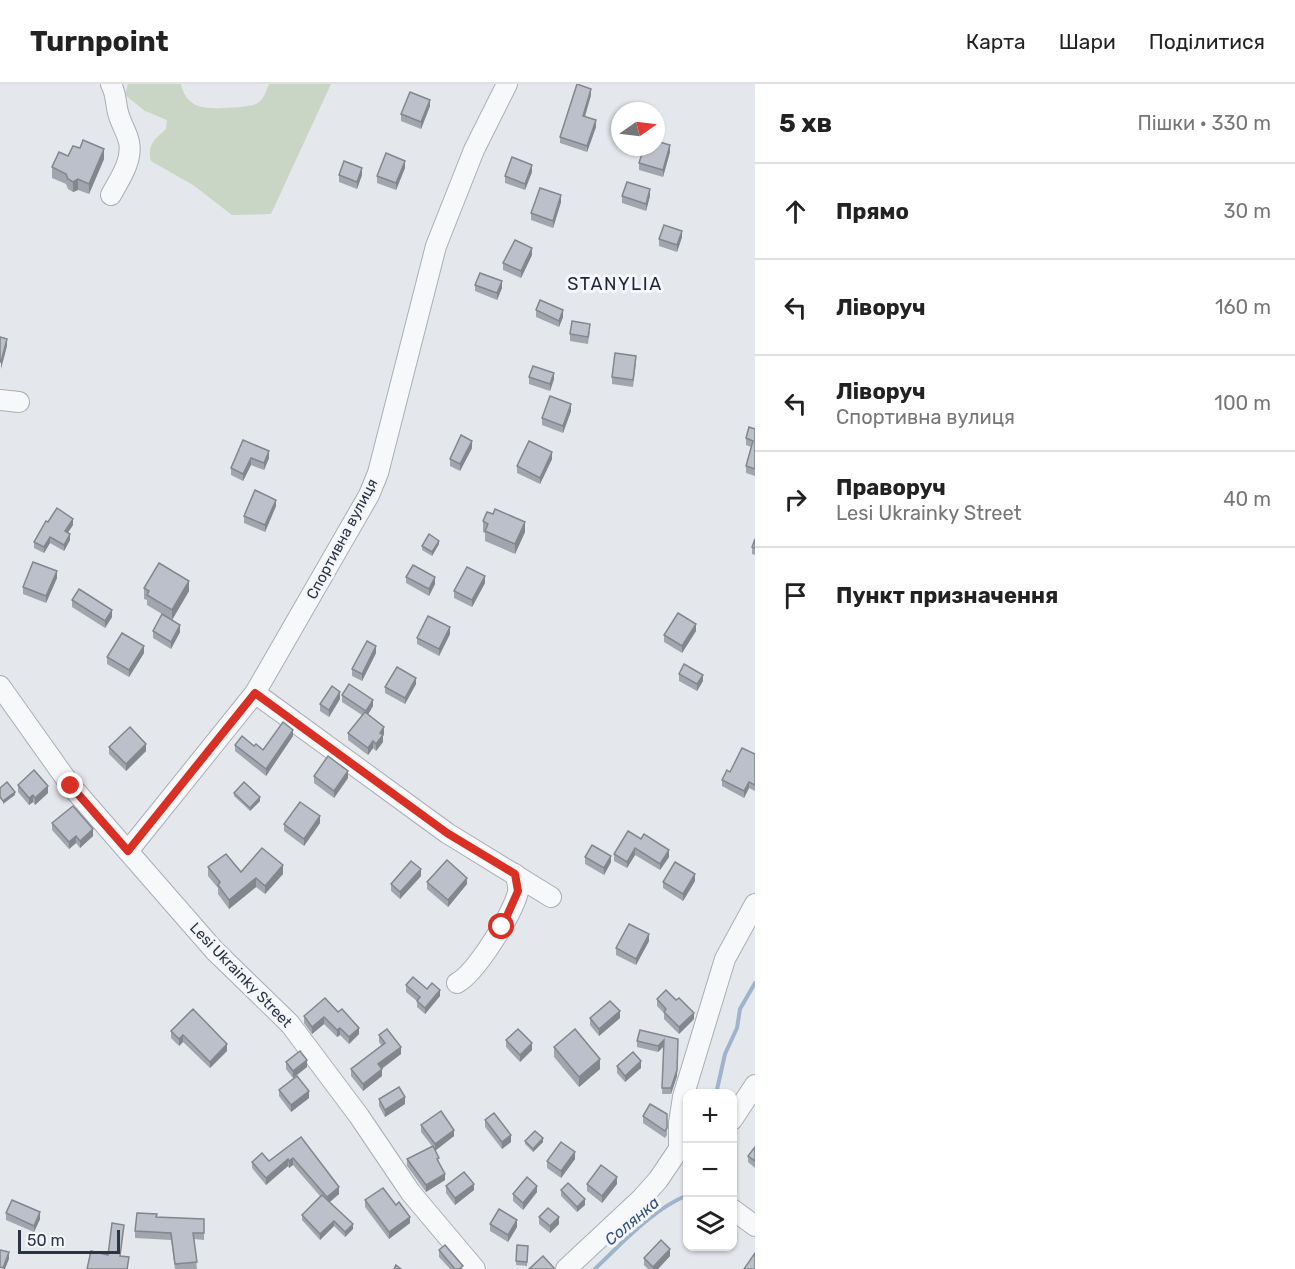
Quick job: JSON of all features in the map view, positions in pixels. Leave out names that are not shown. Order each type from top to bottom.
[{"type":"street","points":[[111,84],[117,93],[119,117],[129,140],[130,151],[128,163],[111,195]]},
{"type":"street","name":"Спортивна вулиця","points":[[128,851],[255,693],[369,495],[378,473],[436,246],[474,150],[507,84]]},
{"type":"street","name":"Lesi Ukrainky Street","points":[[0,686],[71,786],[214,950],[290,1024],[359,1116],[411,1193],[475,1269]]},
{"type":"street","points":[[255,693],[447,833],[551,897]]},
{"type":"street","points":[[457,983],[466,977],[478,962],[506,919],[518,891],[515,874]]},
{"type":"street","points":[[566,1269],[642,1198],[683,1148],[679,1123],[683,1097],[725,959],[755,904]]},
{"type":"street","points":[[737,1112],[755,1085]]},
{"type":"street","points":[[737,1213],[755,1226]]},
{"type":"green space","points":[[128,84],[181,84],[186,97],[194,104],[218,108],[256,104],[263,98],[269,84],[331,84],[271,214],[232,215],[193,185],[151,161],[151,147],[166,129],[167,120],[145,111],[125,95]]},
{"type":"building","points":[[577,84],[591,89],[583,116],[596,120],[587,146],[560,137]]},
{"type":"building","points":[[410,92],[430,100],[421,122],[401,114]]},
{"type":"building","points":[[83,140],[104,149],[89,184],[78,179],[73,182],[66,174],[52,167],[59,152],[68,156],[73,146],[80,148]]},
{"type":"building","points":[[665,144],[670,145],[663,170],[639,163],[641,156],[665,156]]},
{"type":"building","points":[[386,153],[405,161],[396,183],[377,176]]},
{"type":"building","points":[[512,157],[532,165],[525,184],[505,176]]},
{"type":"building","points":[[344,161],[362,168],[357,182],[339,175]]},
{"type":"building","points":[[627,182],[650,189],[646,204],[622,196]]},
{"type":"building","points":[[540,188],[561,195],[553,221],[531,213]]},
{"type":"building","points":[[664,225],[682,231],[677,245],[659,239]]},
{"type":"building","points":[[515,240],[532,248],[521,271],[503,263]]},
{"type":"building","points":[[480,273],[502,281],[497,293],[475,285]]},
{"type":"building","points":[[540,300],[563,310],[559,321],[536,310]]},
{"type":"building","points":[[572,321],[590,324],[588,337],[570,334]]},
{"type":"building","points":[[0,337],[7,339],[1,362],[0,362]]},
{"type":"building","points":[[615,353],[636,356],[633,380],[612,377]]},
{"type":"building","points":[[533,366],[554,373],[550,384],[529,377]]},
{"type":"building","points":[[550,396],[571,404],[563,426],[542,418]]},
{"type":"building","points":[[749,427],[755,429],[755,469],[746,466],[753,441],[746,438]]},
{"type":"building","points":[[461,435],[472,441],[460,464],[450,459]]},
{"type":"building","points":[[243,440],[269,451],[264,463],[251,458],[243,474],[231,468]]},
{"type":"building","points":[[529,441],[552,452],[540,478],[517,466]]},
{"type":"building","points":[[255,490],[276,500],[265,525],[244,516]]},
{"type":"building","points":[[57,508],[73,519],[65,531],[70,534],[64,545],[50,537],[44,547],[34,542],[46,521],[48,522]]},
{"type":"building","points":[[495,509],[525,522],[515,544],[485,531],[488,524],[483,521],[487,512],[493,514]]},
{"type":"building","points":[[429,534],[439,541],[432,552],[422,546]]},
{"type":"building","points":[[33,562],[57,571],[46,596],[23,587]]},
{"type":"building","points":[[159,563],[189,581],[172,610],[147,595],[149,591],[144,588]]},
{"type":"building","points":[[413,565],[435,577],[429,589],[406,577]]},
{"type":"building","points":[[467,567],[485,576],[472,600],[454,591]]},
{"type":"building","points":[[79,589],[112,610],[105,621],[72,600]]},
{"type":"building","points":[[678,613],[696,624],[682,646],[664,635]]},
{"type":"building","points":[[162,614],[180,625],[171,642],[153,631]]},
{"type":"building","points":[[428,616],[450,627],[439,649],[417,638]]},
{"type":"building","points":[[122,633],[144,646],[129,670],[107,657]]},
{"type":"building","points":[[367,641],[376,646],[362,674],[352,669]]},
{"type":"building","points":[[684,664],[703,675],[697,684],[679,674]]},
{"type":"building","points":[[397,667],[416,678],[405,698],[385,687]]},
{"type":"building","points":[[349,684],[373,700],[366,711],[342,695]]},
{"type":"building","points":[[332,686],[340,692],[329,710],[320,704]]},
{"type":"building","points":[[365,712],[384,727],[380,733],[383,735],[376,744],[373,741],[368,748],[348,733]]},
{"type":"building","points":[[283,722],[293,730],[266,769],[235,745],[242,736],[263,750]]},
{"type":"building","points":[[130,727],[146,744],[126,764],[109,747]]},
{"type":"building","points":[[742,748],[755,754],[755,785],[749,782],[744,791],[722,780],[727,770],[730,772]]},
{"type":"building","points":[[328,756],[348,771],[334,791],[314,776]]},
{"type":"building","points":[[34,770],[48,786],[35,798],[33,795],[29,798],[18,785]]},
{"type":"building","points":[[7,782],[15,792],[3,801],[0,797],[0,788]]},
{"type":"building","points":[[244,782],[260,797],[250,808],[234,793]]},
{"type":"building","points":[[300,802],[320,816],[304,839],[284,824]]},
{"type":"building","points":[[73,806],[93,829],[80,841],[76,836],[69,842],[52,823]]},
{"type":"building","points":[[628,831],[641,839],[644,834],[669,850],[660,864],[635,848],[627,862],[614,854]]},
{"type":"building","points":[[592,845],[611,856],[604,868],[585,857]]},
{"type":"building","points":[[262,848],[283,865],[265,886],[256,878],[229,900],[218,885],[220,882],[208,867],[226,854],[241,872]]},
{"type":"building","points":[[447,860],[467,878],[448,900],[427,882]]},
{"type":"building","points":[[411,861],[421,869],[400,892],[391,884]]},
{"type":"building","points":[[675,862],[695,874],[683,894],[663,882]]},
{"type":"building","points":[[629,924],[649,934],[636,959],[616,948]]},
{"type":"building","points":[[413,977],[427,989],[432,983],[440,990],[425,1008],[417,1001],[420,997],[406,985]]},
{"type":"building","points":[[666,990],[676,1000],[679,998],[694,1013],[679,1027],[664,1012],[666,1009],[657,999]]},
{"type":"building","points":[[325,998],[338,1012],[342,1009],[359,1028],[349,1037],[340,1028],[337,1030],[324,1017],[312,1027],[304,1016]]},
{"type":"building","points":[[610,1001],[620,1011],[599,1029],[590,1018]]},
{"type":"building","points":[[193,1009],[227,1044],[210,1062],[183,1035],[179,1039],[171,1031]]},
{"type":"building","points":[[387,1029],[401,1047],[378,1064],[382,1069],[363,1084],[351,1069],[385,1043],[379,1035]]},
{"type":"building","points":[[518,1029],[532,1043],[520,1055],[506,1040]]},
{"type":"building","points":[[575,1029],[600,1059],[579,1077],[554,1047]]},
{"type":"building","points":[[640,1030],[678,1039],[677,1070],[671,1088],[662,1088],[664,1040],[658,1046],[637,1041]]},
{"type":"building","points":[[300,1051],[307,1060],[293,1071],[286,1062]]},
{"type":"building","points":[[633,1052],[641,1061],[625,1076],[617,1066]]},
{"type":"building","points":[[297,1076],[309,1091],[291,1105],[279,1090]]},
{"type":"building","points":[[399,1087],[405,1097],[385,1110],[379,1099]]},
{"type":"building","points":[[650,1104],[667,1114],[665,1131],[643,1116]]},
{"type":"building","points":[[441,1111],[454,1130],[435,1144],[421,1125]]},
{"type":"building","points":[[494,1113],[511,1135],[502,1142],[485,1120]]},
{"type":"building","points":[[535,1131],[543,1138],[533,1149],[525,1141]]},
{"type":"building","points":[[301,1137],[339,1187],[327,1197],[293,1158],[289,1161],[288,1159],[266,1178],[252,1162],[262,1153],[269,1161]]},
{"type":"building","points":[[561,1142],[575,1152],[561,1171],[547,1161]]},
{"type":"building","points":[[433,1146],[445,1174],[426,1185],[407,1159]]},
{"type":"building","points":[[755,1147],[755,1161],[748,1156]]},
{"type":"building","points":[[601,1165],[617,1177],[602,1196],[587,1184]]},
{"type":"building","points":[[464,1172],[474,1184],[455,1198],[446,1186]]},
{"type":"building","points":[[527,1177],[537,1186],[523,1203],[513,1194]]},
{"type":"building","points":[[568,1183],[585,1199],[577,1207],[561,1190]]},
{"type":"building","points":[[383,1188],[396,1205],[399,1202],[410,1217],[389,1232],[365,1200]]},
{"type":"building","points":[[322,1195],[353,1224],[345,1232],[334,1221],[320,1234],[302,1215]]},
{"type":"building","points":[[12,1200],[40,1212],[34,1226],[6,1213]]},
{"type":"building","points":[[548,1208],[559,1217],[550,1226],[539,1217]]},
{"type":"building","points":[[499,1209],[517,1220],[508,1235],[490,1224]]},
{"type":"building","points":[[137,1213],[157,1214],[156,1217],[204,1219],[204,1233],[193,1233],[197,1262],[175,1264],[171,1233],[135,1231]]},
{"type":"building","points":[[112,1223],[124,1225],[120,1256],[129,1257],[127,1269],[87,1269],[91,1251],[108,1255]]},
{"type":"building","points":[[661,1240],[670,1249],[653,1267],[644,1258]]},
{"type":"building","points":[[445,1245],[463,1266],[459,1269],[455,1269],[439,1250]]},
{"type":"building","points":[[517,1245],[528,1246],[527,1262],[516,1261]]},
{"type":"building","points":[[0,1250],[9,1252],[3,1268],[0,1267]]},
{"type":"building","points":[[755,1253],[755,1269],[744,1269]]},
{"type":"building","points":[[543,1256],[553,1269],[529,1269]]},
{"type":"waterway","name":"Солянка","points":[[717,1089],[725,1054],[737,1028],[740,1009],[755,983]]},
{"type":"waterway","name":"Солянка","points":[[595,1269],[650,1218],[684,1197]]},
{"type":"district","name":"STANYLIA","points":[[615,284]]},
{"type":"route","points":[[71,786],[128,851],[255,693],[447,833],[515,874],[518,891],[502,927]]}]
